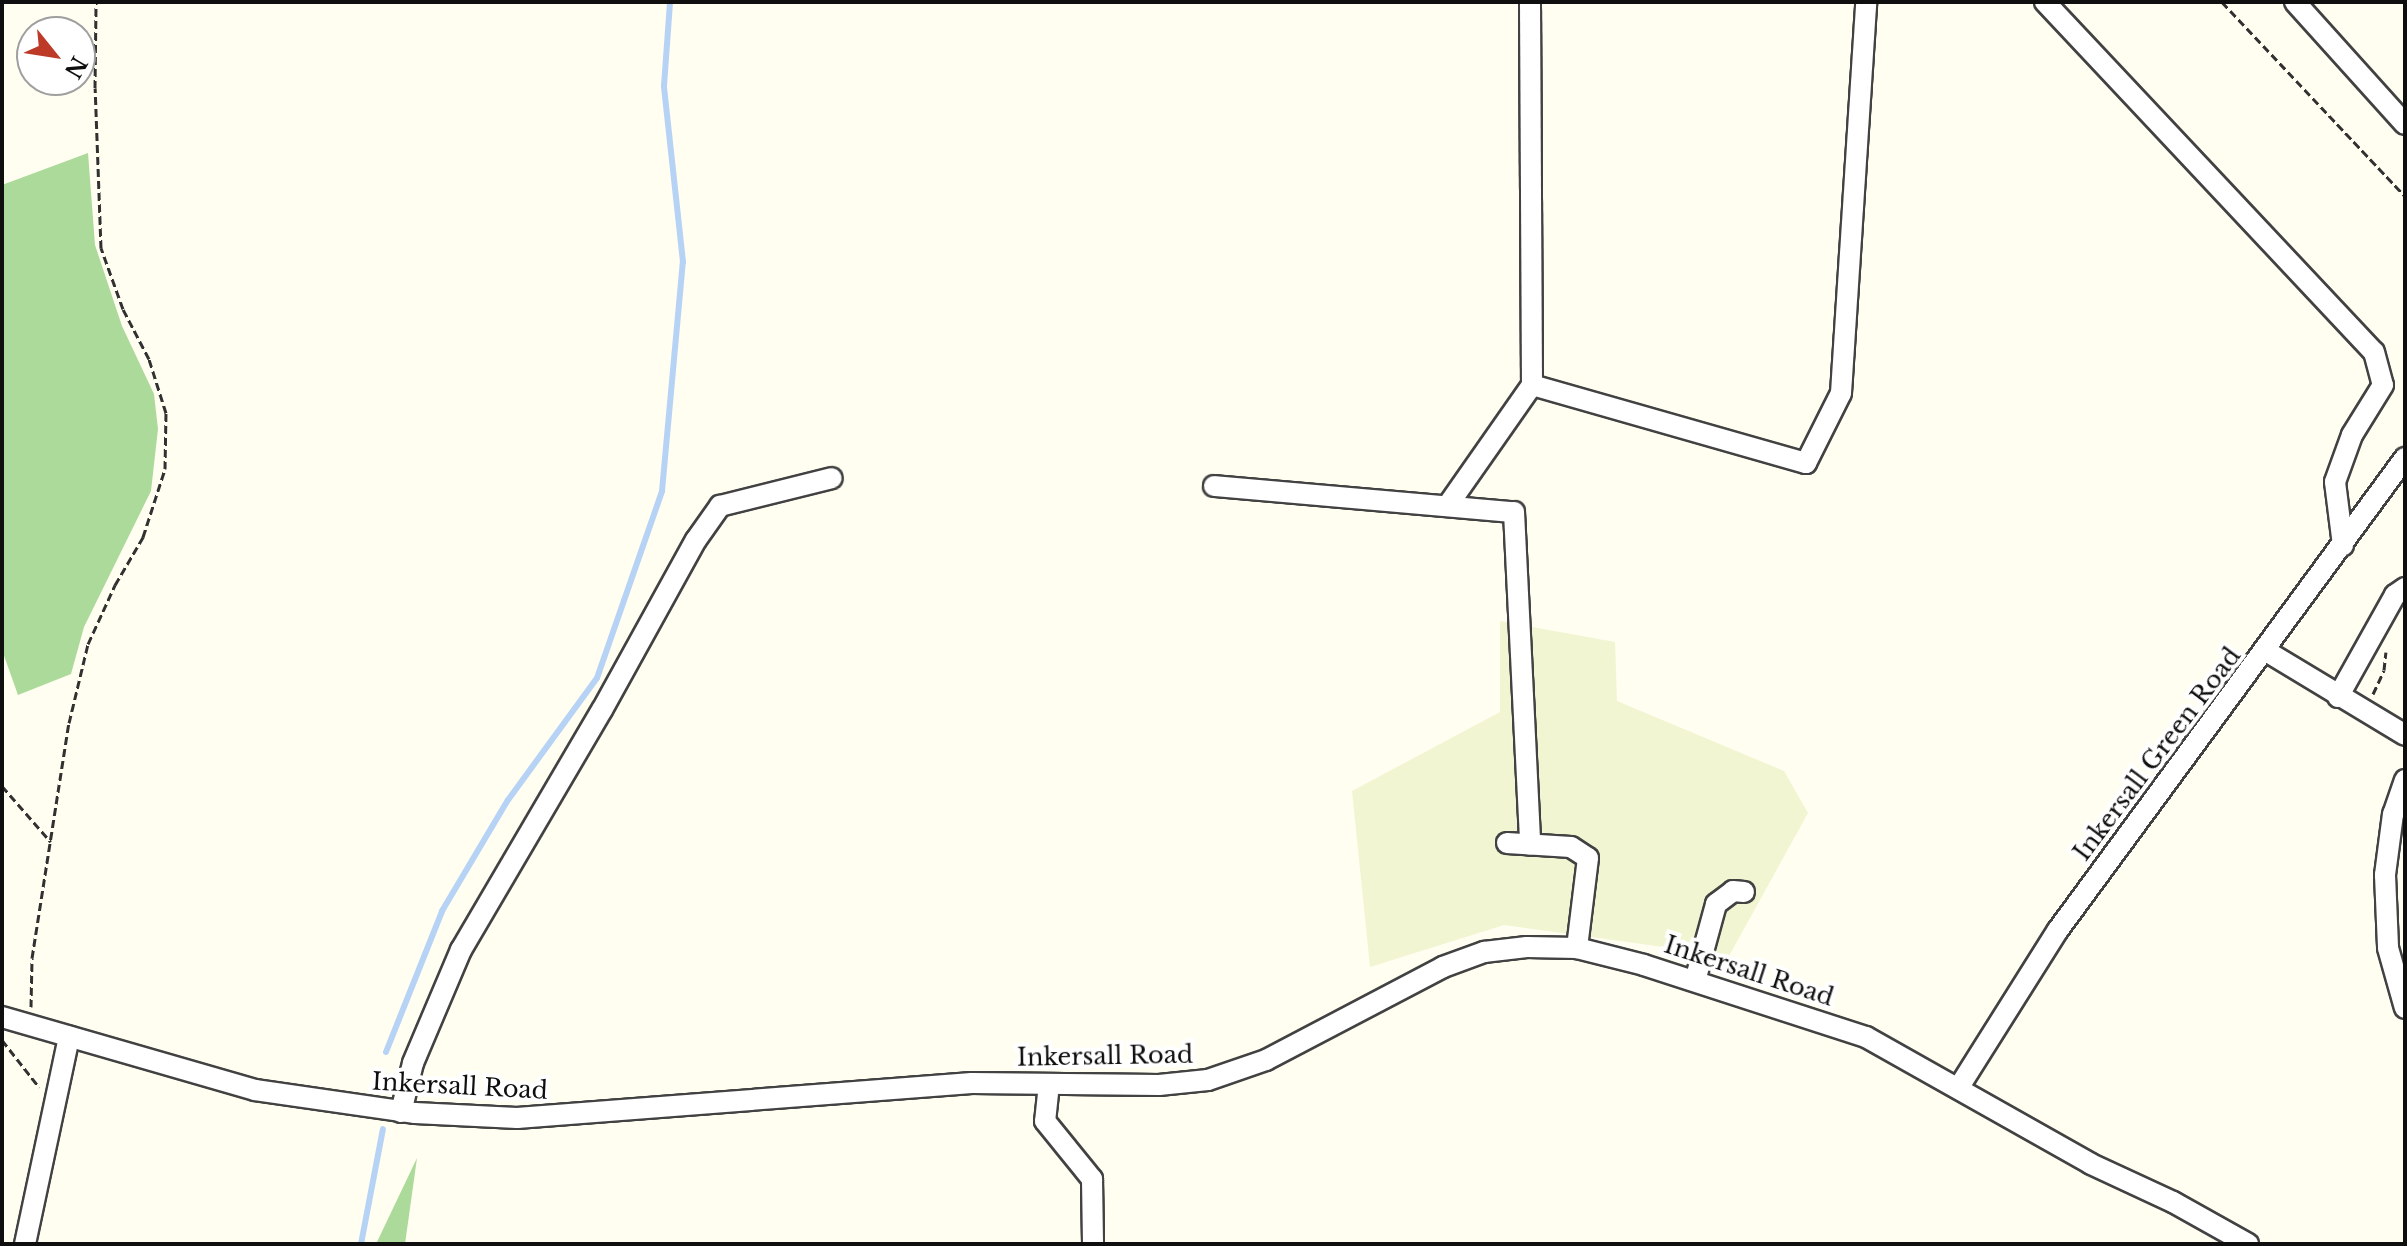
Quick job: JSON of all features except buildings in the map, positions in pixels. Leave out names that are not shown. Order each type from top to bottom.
[{"type":"street","points":[[1448,505],[1532,385],[1530,2]]},
{"type":"street","points":[[1532,385],[1806,463],[1841,393],[1866,2]]},
{"type":"street","points":[[2045,2],[2374,352],[2383,385],[2352,435],[2335,482],[2343,545]]},
{"type":"street","points":[[2295,2],[2405,124]]},
{"type":"street","name":"Inkersall Green Road","points":[[1959,1087],[2058,930],[2405,458]]},
{"type":"street","points":[[401,1112],[413,1063],[461,950],[602,710],[696,540],[720,506],[832,478]]},
{"type":"street","points":[[1214,486],[1514,512],[1530,845]]},
{"type":"street","points":[[2338,697],[2395,595],[2405,588]]},
{"type":"street","points":[[2266,651],[2405,735]]},
{"type":"street","points":[[2405,780],[2393,814],[2385,875],[2388,948],[2405,1008]]},
{"type":"street","points":[[1507,843],[1571,847],[1588,858],[1577,948]]},
{"type":"street","points":[[1695,981],[1716,904],[1733,891],[1744,892]]},
{"type":"street","name":"Inkersall Road","points":[[2,1017],[255,1090],[401,1112],[531,1118],[972,1083],[1159,1085],[1208,1080],[1266,1060],[1443,967],[1470,957],[1527,947],[1577,948],[1695,981],[1866,1037],[2091,1164],[2173,1202],[2248,1244]]},
{"type":"street","points":[[25,1244],[69,1037]]},
{"type":"street","points":[[1049,1084],[1045,1121],[1092,1179],[1093,1244]]},
{"type":"path","points":[[28,1026],[32,958],[69,723],[88,644],[115,585],[143,537],[165,469],[166,413],[149,359],[123,309],[101,248],[95,88],[96,2]]},
{"type":"path","points":[[2222,2],[2405,196]]},
{"type":"path","points":[[2364,711],[2386,658],[2381,621]]},
{"type":"path","points":[[2,786],[51,842]]},
{"type":"path","points":[[2,1040],[53,1104]]},
{"type":"green space","points":[[88,153],[95,245],[122,326],[154,394],[158,429],[151,491],[84,627],[71,674],[18,695],[2,650],[2,185]]},
{"type":"green space","points":[[1500,621],[1615,642],[1617,701],[1784,771],[1808,813],[1729,956],[1504,925],[1370,967],[1352,791],[1500,712]]},
{"type":"green space","points":[[417,1158],[405,1244],[376,1244]]},
{"type":"waterway","points":[[386,1052],[442,911],[508,800],[597,678],[662,491],[683,262],[664,86],[670,2]]},
{"type":"waterway","points":[[361,1244],[383,1129]]}]
